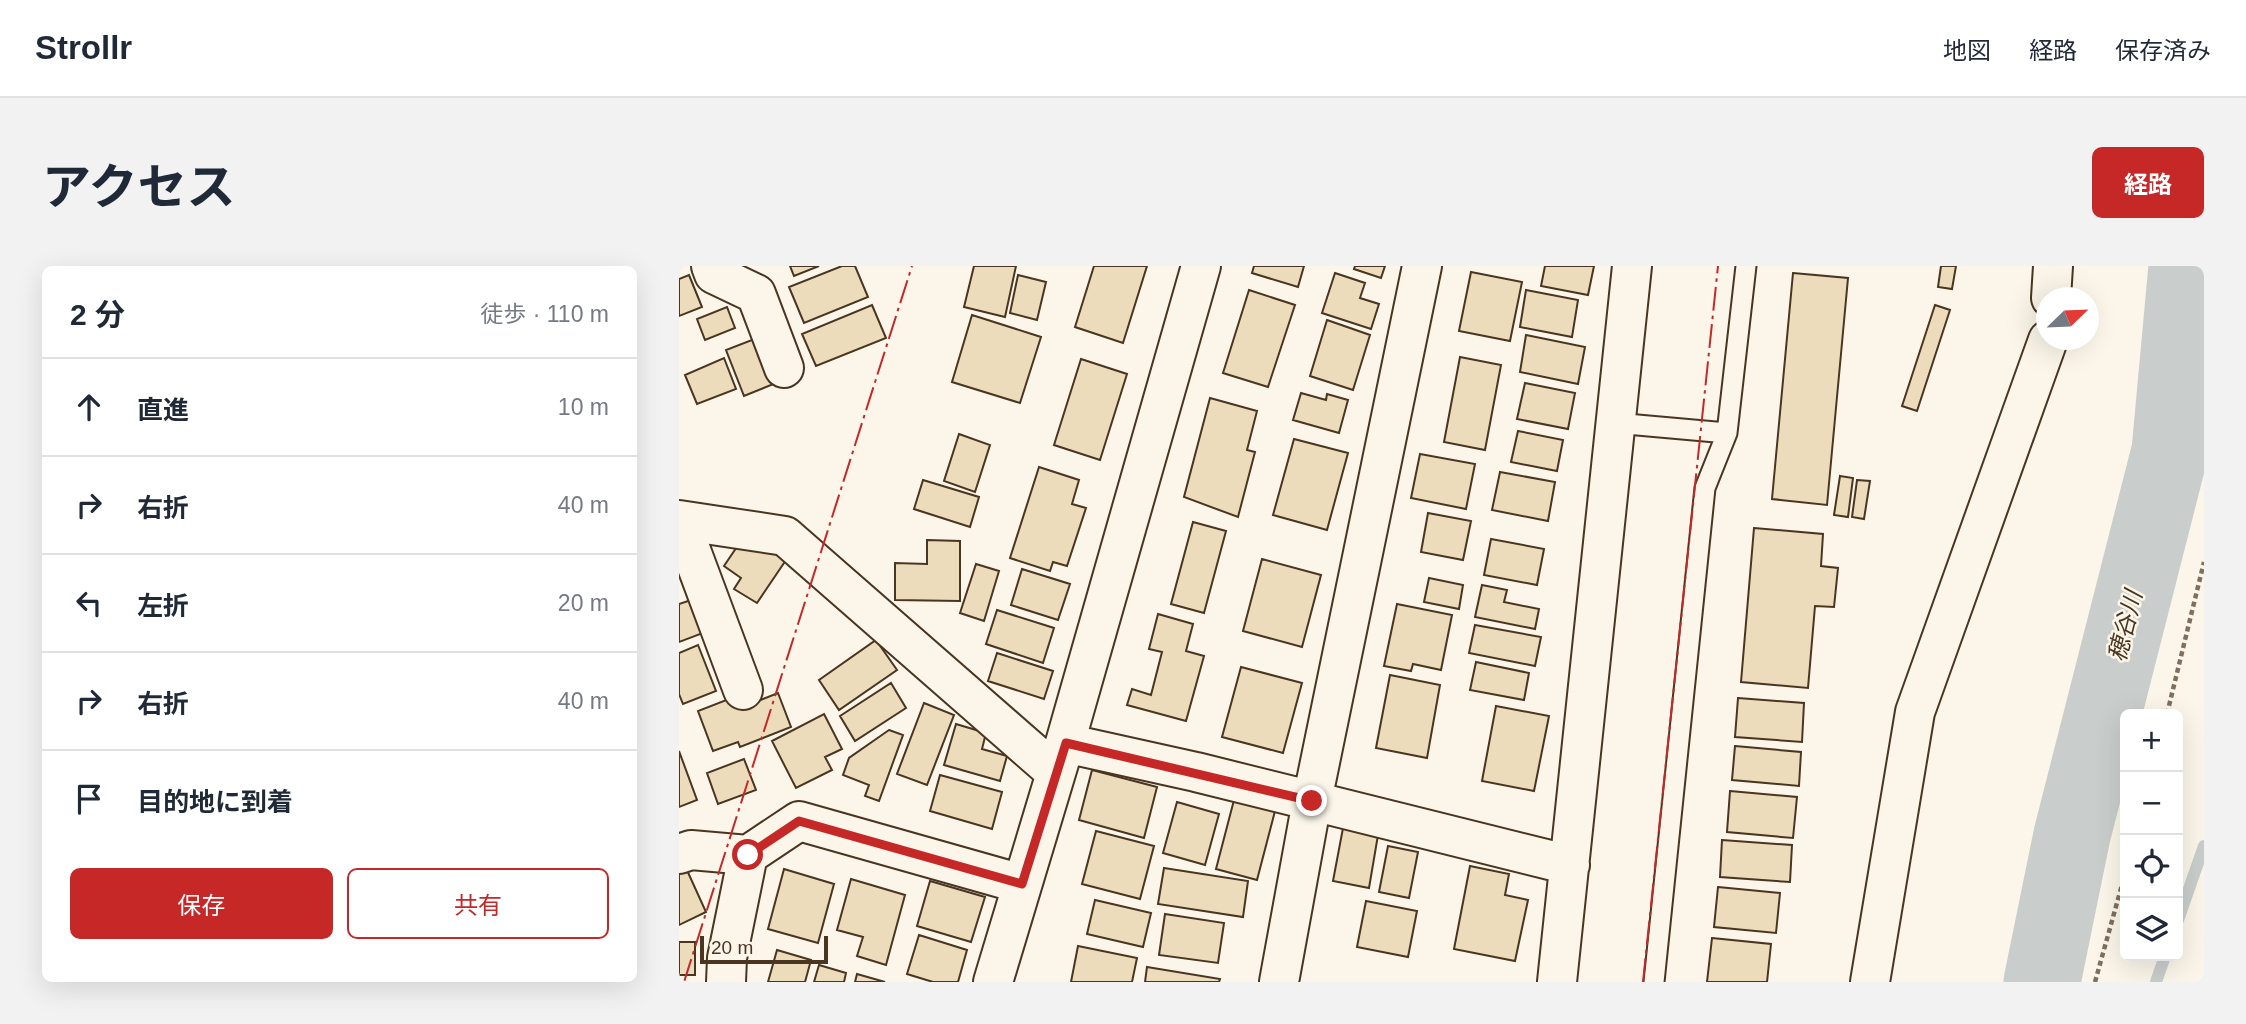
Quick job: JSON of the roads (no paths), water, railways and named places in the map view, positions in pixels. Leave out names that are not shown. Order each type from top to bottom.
[{"type":"street","points":[[711,266],[714,274],[756,294],[784,368]]},
{"type":"street","points":[[993,982],[1201,266]]},
{"type":"street","points":[[1279,982],[1312,801],[1422,266]]},
{"type":"street","points":[[1557,982],[1632,266]]},
{"type":"street","points":[[2052,287],[2053,266]]},
{"type":"street","points":[[1870,982],[1915,712],[2044,350]]},
{"type":"street","points":[[743,690],[680,521],[785,536],[1060,758],[1312,801],[1570,865]]},
{"type":"street","points":[[679,854],[691,849],[748,855],[799,821],[1022,884]]},
{"type":"street","points":[[726,982],[727,958],[748,855]]},
{"type":"lane","points":[[1654,982],[1705,488],[1727,433],[1746,266]]},
{"type":"lane","points":[[1615,423],[1727,433]]},
{"type":"waterway","name":"穂谷川","points":[[2042,982],[2072,835],[2170,451],[2187,266]]},
{"type":"waterway","points":[[2183,906],[2204,846]]},
{"type":"waterway","points":[[2156,982],[2163,961]]}]
